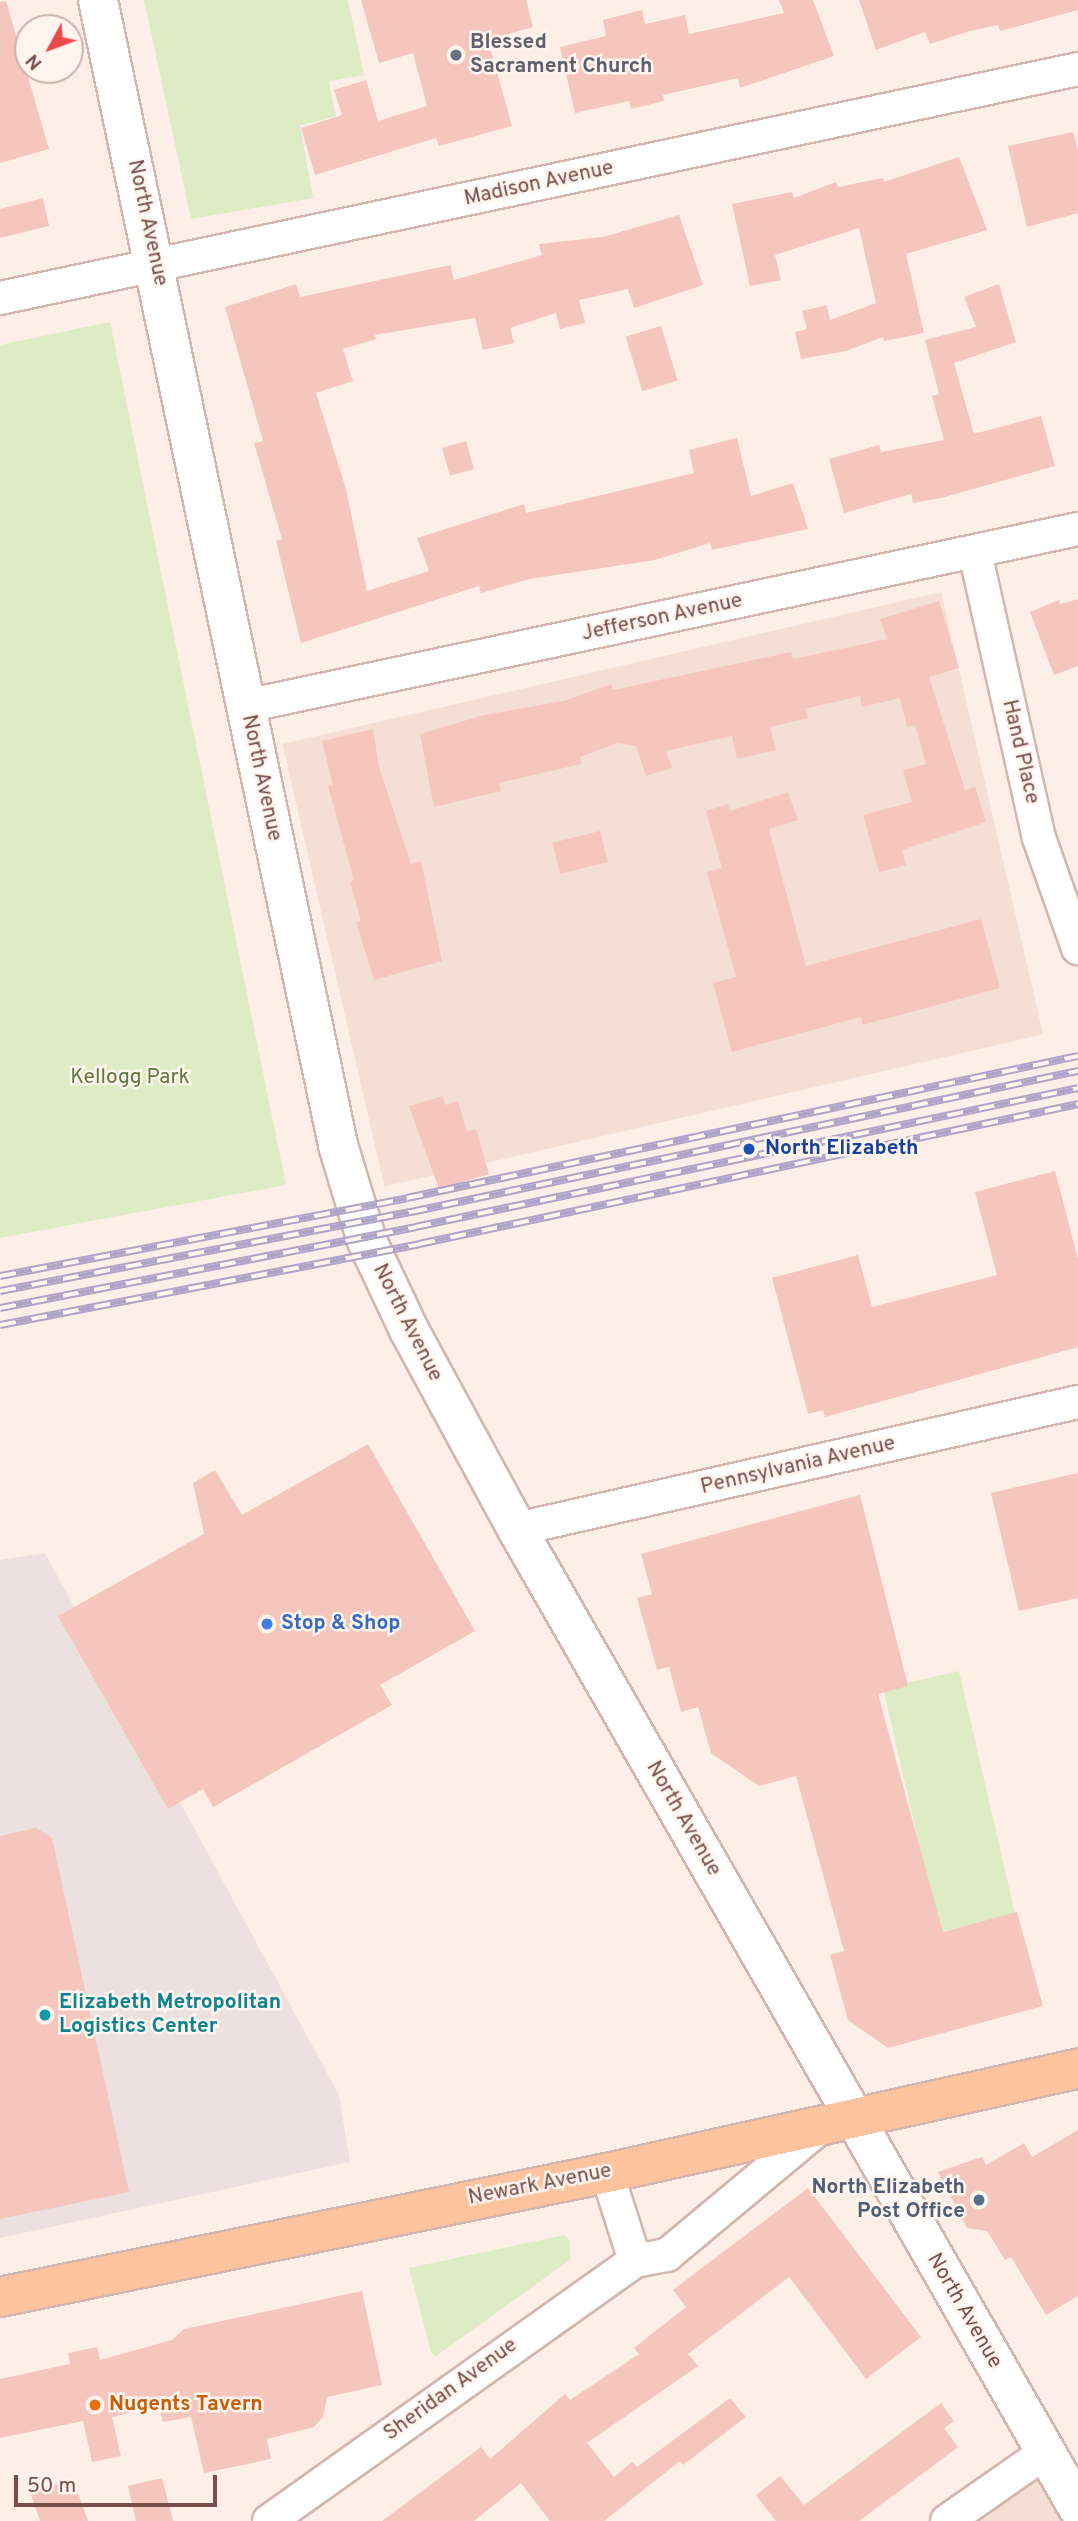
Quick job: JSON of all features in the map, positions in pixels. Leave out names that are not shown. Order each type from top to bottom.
[{"type":"main road","name":"North Avenue","points":[[98,0],[156,264],[338,1145],[367,1241],[409,1330],[839,2120],[1046,2452],[1078,2508]]},
{"type":"main road","name":"Newark Avenue","points":[[0,2297],[607,2173],[1078,2069]]},
{"type":"street","name":"Madison Avenue","points":[[0,298],[1078,69]]},
{"type":"street","name":"Jefferson Avenue","points":[[246,706],[1078,530]]},
{"type":"street","name":"Hand Place","points":[[975,552],[1039,838],[1078,948]]},
{"type":"street","name":"Pennsylvania Avenue","points":[[517,1529],[1078,1402]]},
{"type":"street","name":"Sheridan Avenue","points":[[269,2521],[635,2261],[667,2255],[839,2120]]},
{"type":"street","points":[[607,2173],[635,2261]]},
{"type":"street","points":[[947,2521],[1046,2452]]},
{"type":"shaded area","points":[[941,592],[1043,1034],[384,1186],[282,744]]},
{"type":"shaded area","points":[[45,1553],[339,2095],[350,2162],[0,2238],[0,1560]]},
{"type":"shaded area","points":[[1046,2452],[1078,2521],[947,2521]]},
{"type":"green space","points":[[144,0],[348,0],[364,75],[329,81],[336,116],[300,126],[313,198],[191,219]]},
{"type":"green space","name":"Kellogg Park","points":[[110,322],[286,1185],[0,1238],[0,345]]},
{"type":"green space","points":[[959,1671],[1015,1915],[939,1932],[883,1689]]},
{"type":"green space","points":[[564,2235],[569,2239],[571,2259],[435,2357],[431,2352],[409,2268]]},
{"type":"building","points":[[361,0],[526,0],[533,27],[488,40],[512,126],[439,146],[436,138],[315,175],[301,128],[342,115],[334,90],[366,80],[378,121],[427,106],[413,53],[379,63]]},
{"type":"building","points":[[779,0],[813,0],[834,56],[740,88],[738,78],[663,95],[664,101],[631,109],[629,101],[575,113],[560,47],[606,36],[603,20],[642,10],[645,24],[685,15],[689,34],[784,13]]},
{"type":"building","points":[[859,0],[1078,0],[1078,10],[1000,31],[998,25],[970,31],[930,44],[925,32],[876,50]]},
{"type":"building","points":[[6,1],[14,29],[14,84],[30,84],[49,149],[0,163],[0,2]]},
{"type":"building","points":[[1073,132],[1078,150],[1078,213],[1027,227],[1008,146]]},
{"type":"building","points":[[959,157],[987,230],[906,254],[924,333],[884,341],[883,337],[846,351],[801,359],[795,332],[807,329],[802,311],[827,305],[830,320],[876,303],[859,228],[775,255],[781,280],[750,286],[732,204],[792,192],[794,198],[836,182],[838,187],[883,178],[884,182]]},
{"type":"building","points":[[43,198],[49,226],[0,238],[0,209]]},
{"type":"building","points":[[679,215],[703,285],[634,308],[628,289],[579,300],[585,323],[560,329],[556,313],[510,328],[514,343],[483,350],[475,318],[375,335],[376,339],[343,349],[353,381],[316,393],[346,489],[367,591],[429,571],[417,538],[524,504],[526,513],[694,473],[689,450],[737,438],[751,496],[793,483],[808,529],[712,550],[710,543],[655,560],[529,579],[481,593],[479,586],[301,643],[276,541],[282,539],[254,443],[263,441],[225,307],[296,284],[300,297],[450,265],[454,280],[542,255],[539,244],[603,237]]},
{"type":"building","points":[[999,284],[1016,342],[954,363],[974,434],[1041,416],[1055,466],[941,498],[913,503],[911,494],[844,513],[829,459],[879,445],[881,452],[944,440],[932,396],[939,394],[925,340],[976,327],[964,297]]},
{"type":"building","points":[[661,326],[678,381],[642,391],[626,337]]},
{"type":"building","points":[[466,441],[474,469],[450,476],[442,448]]},
{"type":"building","points":[[1078,599],[1078,666],[1054,675],[1030,612],[1059,600],[1060,604]]},
{"type":"building","points":[[939,601],[959,668],[929,677],[965,790],[975,787],[986,822],[902,850],[906,865],[879,872],[863,815],[912,802],[903,770],[926,764],[915,725],[907,727],[900,698],[862,707],[860,696],[805,709],[808,718],[770,727],[776,750],[737,759],[732,736],[666,751],[672,768],[646,776],[636,746],[617,743],[580,757],[581,764],[499,783],[501,791],[434,807],[420,734],[484,715],[564,701],[611,684],[613,690],[791,652],[793,659],[887,639],[880,619]]},
{"type":"building","points":[[373,729],[379,767],[411,864],[421,861],[442,961],[374,980],[356,922],[361,921],[350,882],[354,880],[328,786],[333,785],[322,741]]},
{"type":"building","points":[[788,792],[798,820],[769,829],[806,966],[981,919],[1000,988],[863,1025],[861,1017],[732,1052],[713,983],[736,977],[707,872],[722,868],[706,811],[728,804],[730,811]]},
{"type":"building","points":[[600,831],[608,862],[560,874],[552,843]]},
{"type":"building","points":[[443,1096],[445,1105],[458,1101],[467,1132],[476,1129],[489,1174],[439,1189],[409,1106]]},
{"type":"building","points":[[1055,1171],[1078,1259],[1078,1347],[825,1417],[823,1410],[808,1414],[772,1278],[858,1255],[872,1307],[997,1275],[975,1192]]},
{"type":"building","name":"Stop & Shop","points":[[368,1444],[475,1631],[380,1685],[392,1705],[213,1807],[203,1789],[168,1809],[58,1616],[204,1534],[193,1483],[215,1470],[242,1515]]},
{"type":"building","points":[[1078,1473],[1078,1598],[1019,1611],[991,1493]]},
{"type":"building","points":[[860,1495],[908,1686],[878,1694],[943,1932],[1017,1912],[1043,2006],[888,2048],[848,2020],[830,1955],[844,1951],[796,1776],[759,1786],[711,1753],[698,1707],[681,1712],[669,1667],[657,1670],[637,1598],[652,1594],[641,1554]]},
{"type":"building","name":"Elizabeth Metropolitan Logistics Center","points":[[36,1828],[52,1838],[129,2192],[0,2219],[0,1836]]},
{"type":"building","points":[[1078,2130],[1078,2296],[1046,2315],[1011,2257],[1005,2260],[987,2231],[967,2228],[938,2172],[982,2157],[986,2165],[1024,2143],[1032,2157]]},
{"type":"building","points":[[808,2188],[921,2337],[866,2379],[789,2277],[688,2354],[698,2366],[587,2443],[614,2477],[632,2462],[637,2467],[730,2398],[746,2417],[683,2465],[680,2461],[604,2521],[550,2521],[521,2483],[474,2521],[382,2521],[481,2447],[490,2459],[565,2394],[570,2400],[639,2354],[634,2348],[686,2307],[673,2290]]},
{"type":"building","points":[[362,2291],[382,2385],[327,2397],[323,2417],[314,2427],[267,2439],[271,2459],[204,2473],[191,2417],[163,2422],[159,2406],[112,2417],[121,2456],[92,2462],[83,2421],[0,2438],[0,2379],[70,2364],[68,2353],[97,2347],[100,2360],[172,2340],[184,2329]]},
{"type":"building","points":[[941,2403],[954,2421],[944,2428],[958,2447],[859,2521],[776,2521],[756,2495],[780,2476],[804,2505]]},
{"type":"building","points":[[162,2478],[173,2521],[136,2521],[128,2486]]},
{"type":"building","points":[[73,2479],[88,2521],[40,2521],[30,2492]]},
{"type":"railway","points":[[0,1276],[407,1198],[1078,1056]]},
{"type":"railway","points":[[0,1291],[411,1212],[1078,1071]]},
{"type":"railway","points":[[0,1308],[415,1227],[1078,1088]]},
{"type":"railway","points":[[0,1325],[419,1244],[1078,1104]]},
{"type":"place","name":"Blessed Sacrament Church","points":[[456,55]]},
{"type":"place","name":"North Elizabeth","points":[[749,1149]]},
{"type":"place","name":"Stop & Shop","points":[[267,1624]]},
{"type":"place","name":"Elizabeth Metropolitan Logistics Center","points":[[45,2015]]},
{"type":"place","name":"North Elizabeth Post Office","points":[[979,2200]]},
{"type":"place","name":"Nugents Tavern","points":[[95,2405]]}]
